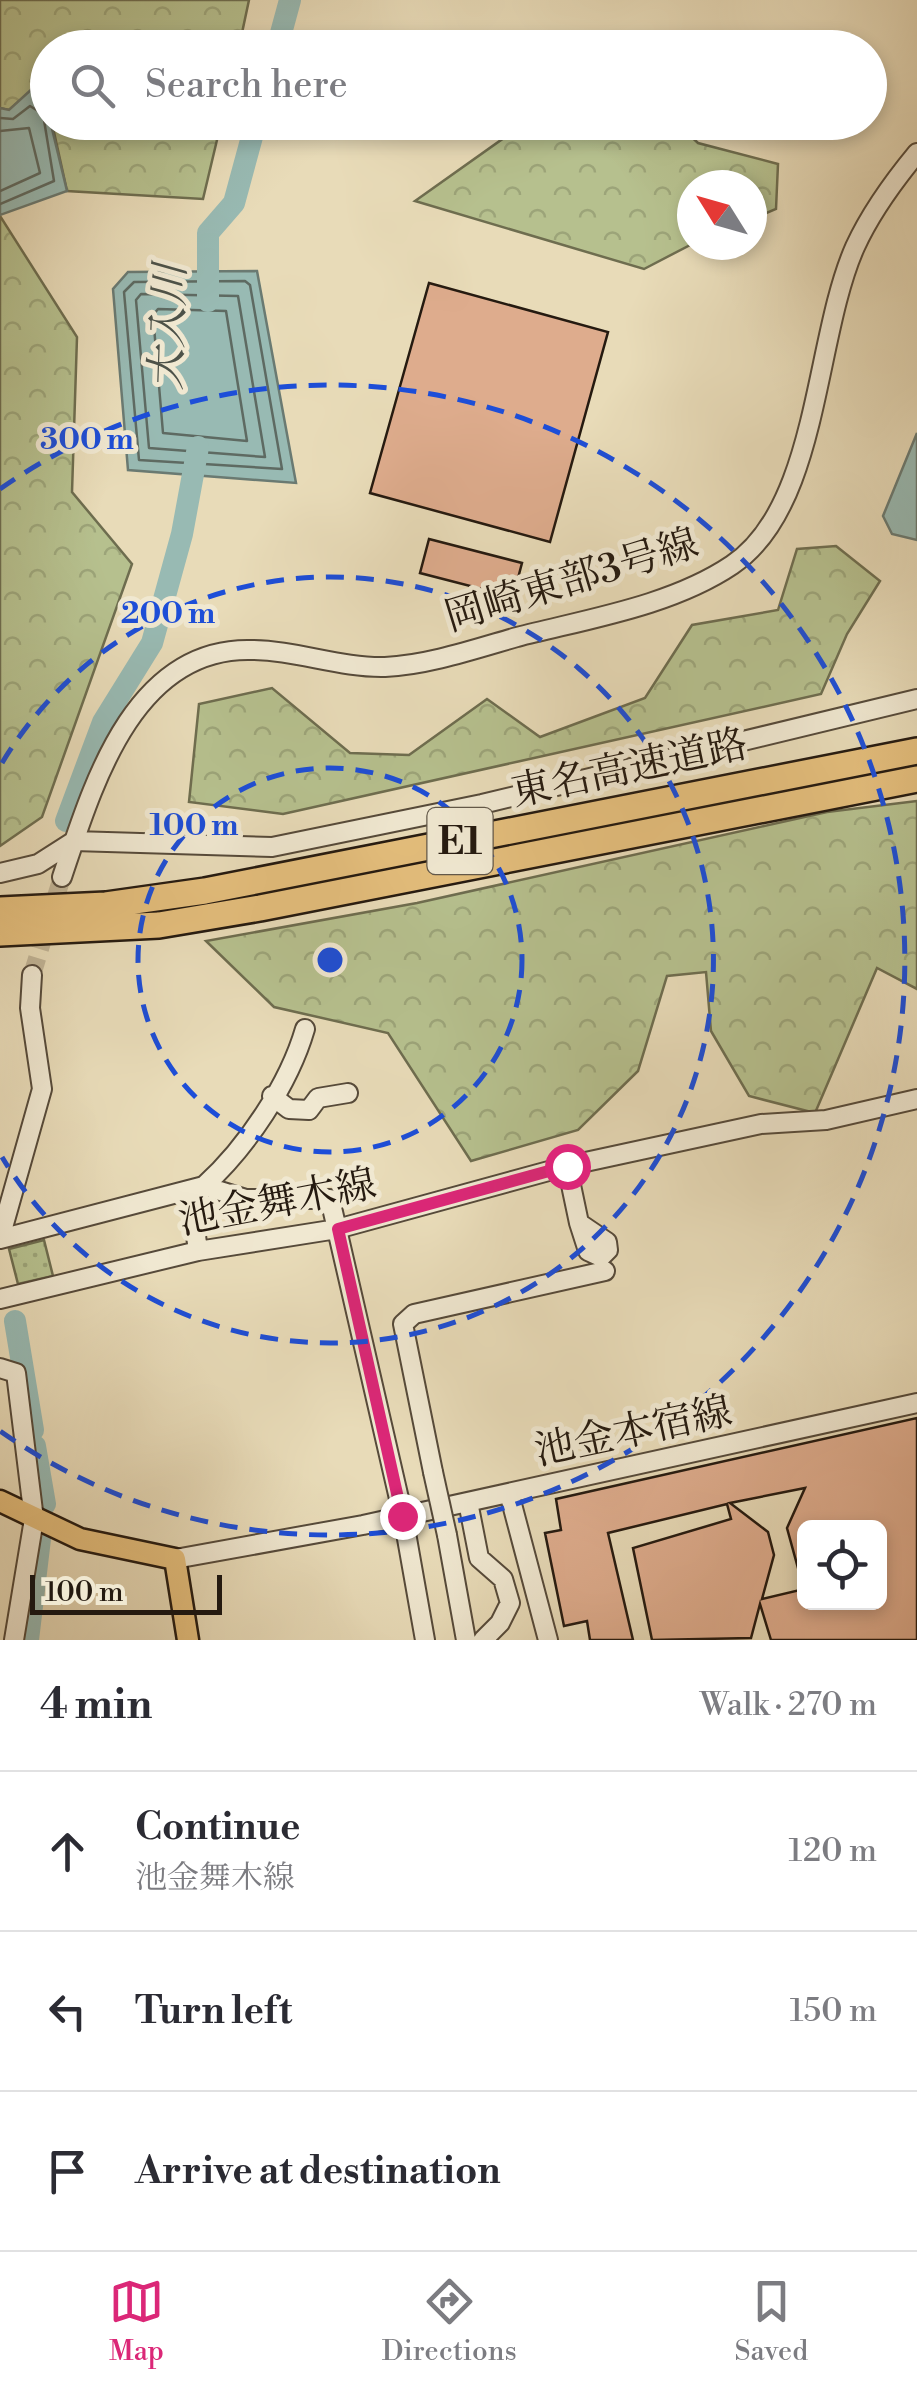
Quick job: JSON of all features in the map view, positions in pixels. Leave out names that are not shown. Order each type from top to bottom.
[{"type":"highway","name":"東名高速道路","points":[[0,910],[106,905],[205,892],[917,750]]},
{"type":"highway","name":"東名高速道路","points":[[0,933],[159,925],[226,914],[917,778]]},
{"type":"main road","points":[[0,1500],[34,1519],[105,1546],[175,1560],[188,1640]]},
{"type":"street","name":"岡崎東部3号線","points":[[62,877],[114,743],[135,707],[192,663],[220,652],[248,650],[355,666],[390,666],[468,651],[627,608],[729,567],[756,547],[784,500],[854,249],[880,200],[917,153]]},
{"type":"street","points":[[0,873],[38,864],[74,841],[272,847],[482,804],[917,699]]},
{"type":"street","points":[[0,1239],[42,1089],[30,1008],[32,975]]},
{"type":"street","points":[[0,1239],[197,1188],[226,1166],[296,1060],[305,1029]]},
{"type":"street","points":[[272,1096],[289,1109],[309,1110],[318,1098],[348,1093]]},
{"type":"street","name":"池金舞木線","points":[[0,1299],[198,1251],[338,1229],[567,1166],[761,1124],[826,1120],[917,1099]]},
{"type":"street","points":[[567,1166],[579,1223]]},
{"type":"street","points":[[197,1188],[246,1199],[330,1199],[402,1516],[425,1640]]},
{"type":"street","points":[[197,1188],[198,1251]]},
{"type":"street","points":[[468,1502],[479,1558],[503,1578],[510,1603],[481,1640],[466,1632],[403,1324],[414,1314],[606,1271]]},
{"type":"street","points":[[0,1368],[16,1372],[34,1519],[14,1640]]},
{"type":"street","name":"池金本宿線","points":[[175,1560],[402,1516],[917,1403]]},
{"type":"street","points":[[509,1492],[548,1640]]},
{"type":"green space","points":[[0,0],[249,0],[243,30],[30,30],[30,92],[9,110],[0,108]]},
{"type":"green space","points":[[56,140],[217,140],[203,199],[67,191]]},
{"type":"green space","points":[[501,140],[695,140],[778,164],[776,209],[767,213],[767,170],[677,170],[677,252],[644,269],[415,201]]},
{"type":"green space","points":[[0,216],[77,337],[72,492],[132,564],[42,817],[0,846]]},
{"type":"green space","points":[[836,546],[880,581],[847,634],[821,694],[283,814],[189,802],[199,704],[272,688],[350,753],[409,755],[487,699],[540,737],[645,698],[692,625],[778,610],[797,549]]},
{"type":"green space","points":[[917,801],[917,989],[877,968],[815,1113],[749,1096],[711,1031],[706,972],[667,976],[638,1071],[578,1130],[471,1161],[388,1033],[274,1007],[206,941],[417,903],[827,812]]},
{"type":"green space","points":[[44,1240],[53,1276],[18,1284],[9,1249]]},
{"type":"water","points":[[30,91],[30,140],[55,140],[67,191],[0,215],[0,108],[9,110]]},
{"type":"water","points":[[257,271],[296,483],[128,470],[113,289],[128,272]]},
{"type":"water","points":[[917,433],[917,540],[892,534],[883,516]]},
{"type":"building","points":[[429,283],[608,332],[550,542],[370,493]]},
{"type":"building","points":[[429,539],[522,563],[513,597],[420,573]]},
{"type":"building","points":[[917,1418],[917,1640],[771,1640],[760,1604],[751,1638],[652,1640],[633,1548],[731,1519],[727,1504],[608,1533],[633,1640],[590,1640],[587,1621],[564,1626],[545,1533],[561,1530],[556,1499]]},
{"type":"waterway","name":"大入川","points":[[282,30],[290,0]]},
{"type":"waterway","name":"大入川","points":[[208,301],[208,233],[234,203],[251,140]]},
{"type":"waterway","name":"大入川","points":[[66,821],[103,722],[152,643],[182,534],[198,447]]},
{"type":"waterway","name":"大入川","points":[[15,1321],[33,1430]]},
{"type":"waterway","name":"大入川","points":[[35,1446],[45,1504]]},
{"type":"waterway","name":"大入川","points":[[28,1640],[40,1539]]},
{"type":"tunnel","points":[[32,975],[62,877]]},
{"type":"route","points":[[402,1516],[338,1229],[567,1166]]}]
